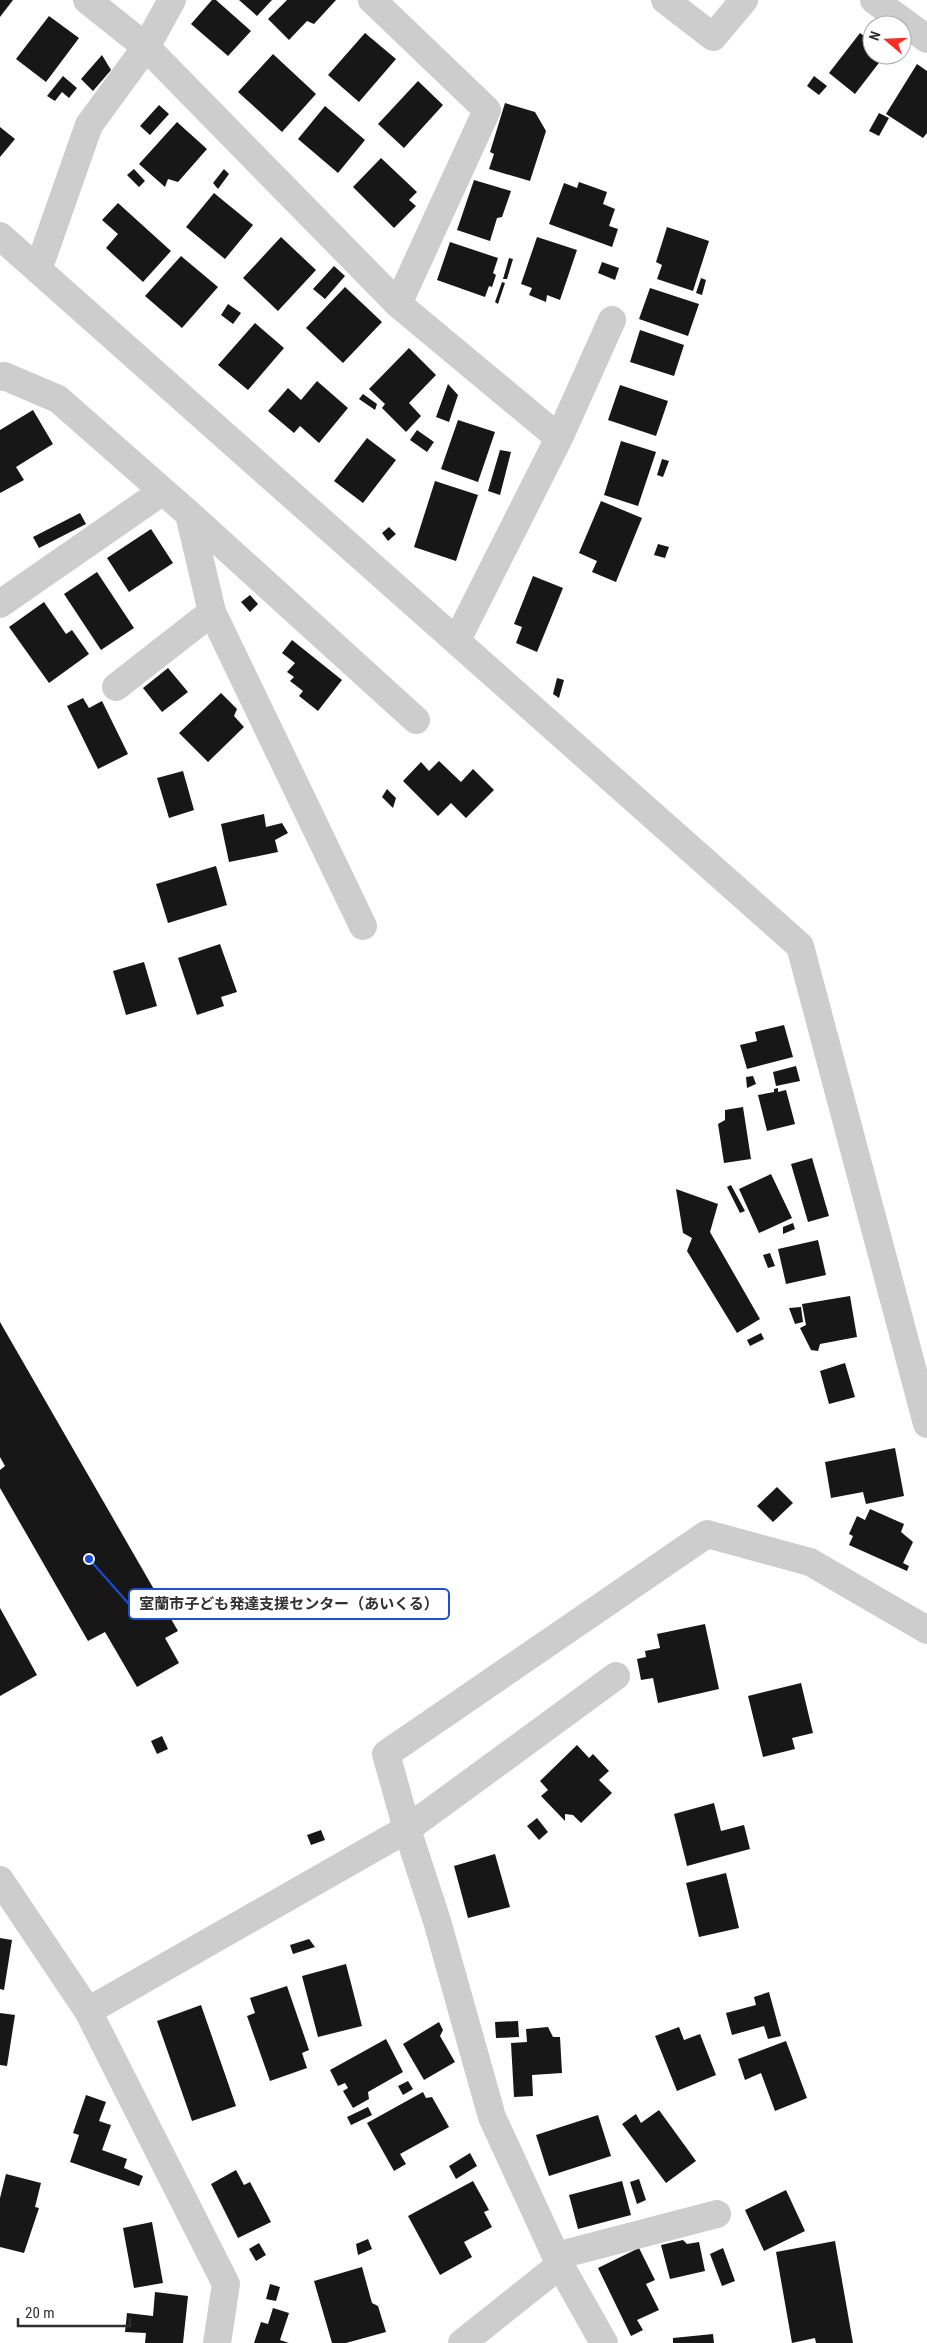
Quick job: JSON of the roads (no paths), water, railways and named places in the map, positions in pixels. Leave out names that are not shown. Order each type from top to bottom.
[{"type":"street","points":[[87,0],[146,47],[398,304],[559,438]]},
{"type":"street","points":[[38,270],[89,125],[146,47],[172,0]]},
{"type":"street","points":[[372,0],[486,110],[398,304]]},
{"type":"street","points":[[665,0],[713,37],[744,0]]},
{"type":"street","points":[[874,0],[927,39]]},
{"type":"street","points":[[0,236],[800,946],[927,1424]]},
{"type":"street","points":[[457,640],[559,438],[612,320]]},
{"type":"street","points":[[0,377],[4,376],[58,399],[189,514],[416,720]]},
{"type":"street","points":[[0,604],[163,491]]},
{"type":"street","points":[[189,514],[212,612],[363,926]]},
{"type":"street","points":[[116,687],[212,612]]},
{"type":"street","points":[[604,2343],[558,2260],[492,2117],[437,1921],[407,1829],[386,1754],[707,1534],[810,1562],[927,1630]]},
{"type":"street","points":[[88,2011],[407,1829],[616,1676]]},
{"type":"street","points":[[2,1888],[88,2011],[226,2284],[217,2343]]},
{"type":"street","points":[[462,2343],[558,2260],[718,2214]]},
{"type":"place","name":"室蘭市子ども発達支援センター（あいくる）","points":[[89,1559]]}]
